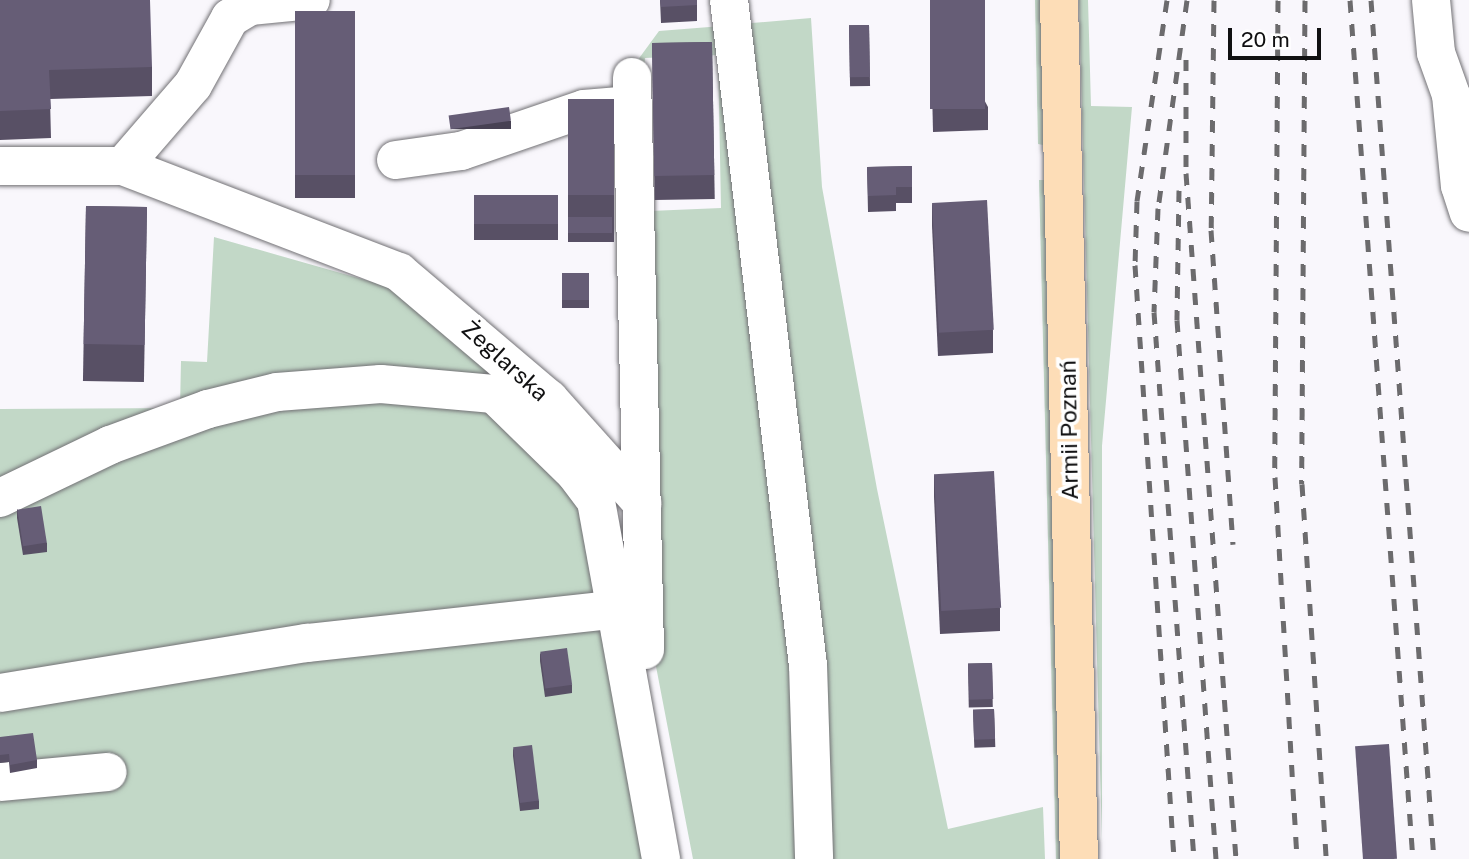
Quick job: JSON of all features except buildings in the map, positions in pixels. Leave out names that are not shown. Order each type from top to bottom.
[{"type":"main road","name":"Armii Poznań","points":[[1059,0],[1079,859]]},
{"type":"street","points":[[123,166],[193,85],[219,32],[249,3],[311,0]]},
{"type":"street","points":[[729,0],[808,666],[814,859]]},
{"type":"street","points":[[1431,0],[1436,53],[1451,95],[1460,186],[1469,214]]},
{"type":"street","points":[[396,160],[461,151],[633,91],[648,673],[663,859]]},
{"type":"street","name":"Żeglarska","points":[[0,166],[123,166],[399,272],[548,399],[642,503]]},
{"type":"street","points":[[0,498],[110,445],[208,409],[277,392],[381,384],[494,394],[575,473],[596,501],[663,859]]},
{"type":"street","points":[[0,693],[307,642],[618,609]]},
{"type":"street","points":[[0,782],[108,772]]},
{"type":"green space","points":[[1035,0],[1041,0],[1043,145],[1038,144]]},
{"type":"green space","points":[[1079,0],[1088,0],[1091,106],[1132,107],[1102,446],[1102,842]]},
{"type":"green space","points":[[811,18],[822,187],[877,489],[948,829],[1043,807],[1045,859],[829,859],[740,24]]},
{"type":"green space","points":[[722,26],[796,650],[803,859],[693,859],[654,656],[650,211],[721,208],[718,55],[645,58],[644,72],[629,72],[659,31]]},
{"type":"green space","points":[[1039,180],[1044,180],[1060,859],[1056,859]]},
{"type":"green space","points":[[214,237],[390,287],[484,366],[577,465],[670,859],[0,859],[0,409],[180,408],[181,361],[207,362]]},
{"type":"railway","points":[[1167,0],[1137,201],[1135,265],[1174,859]]},
{"type":"railway","points":[[1187,0],[1158,208],[1154,312],[1194,859]]},
{"type":"railway","points":[[1214,0],[1211,230],[1233,544]]},
{"type":"railway","points":[[1278,0],[1275,477],[1297,859]]},
{"type":"railway","points":[[1305,0],[1302,484],[1326,859]]},
{"type":"railway","points":[[1350,0],[1413,859]]},
{"type":"railway","points":[[1371,0],[1434,859]]},
{"type":"railway","points":[[1186,59],[1186,173],[1236,859]]},
{"type":"railway","points":[[1179,190],[1177,320],[1216,859]]}]
